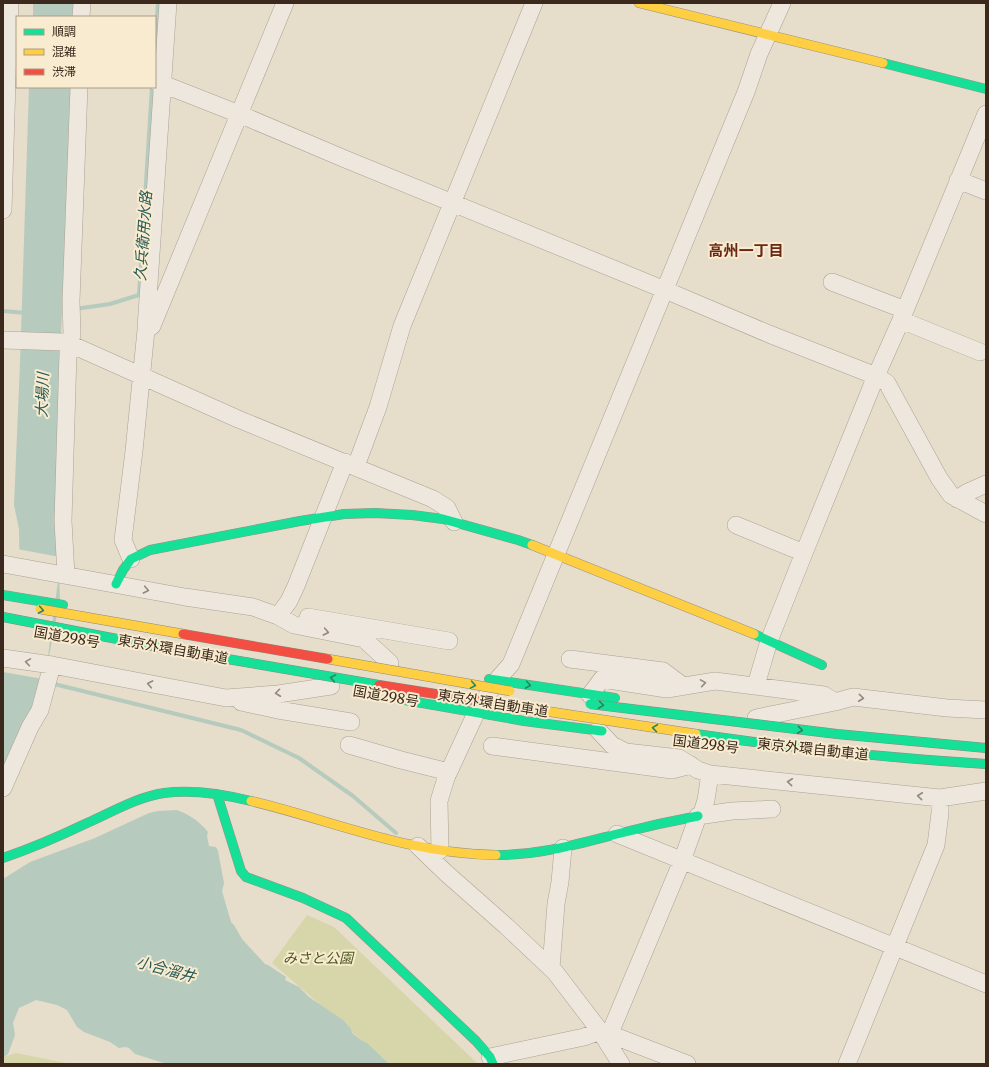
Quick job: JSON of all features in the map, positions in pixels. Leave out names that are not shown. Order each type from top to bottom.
[{"type":"main road","points":[[639,3],[986,89]]},
{"type":"main road","points":[[116,584],[123,570],[131,559],[150,550],[344,514],[375,513],[412,515],[454,522],[518,540],[769,641],[822,665]]},
{"type":"main road","points":[[3,595],[163,625],[458,675],[497,680],[587,699],[756,718],[986,739]]},
{"type":"main road","name":"東京外環自動車道","points":[[3,603],[530,694]]},
{"type":"main road","name":"東京外環自動車道","points":[[3,617],[169,649],[336,678],[579,717],[749,742],[919,760],[986,764]]},
{"type":"main road","name":"国道298号","points":[[3,625],[335,687]]},
{"type":"main road","name":"国道298号","points":[[393,698],[476,713],[606,731]]},
{"type":"main road","name":"東京外環自動車道","points":[[587,699],[759,726],[919,743],[986,748]]},
{"type":"main road","name":"国道298号","points":[[693,743],[804,757],[986,772]]},
{"type":"main road","points":[[3,858],[25,850],[125,805],[153,795],[174,792],[217,794],[247,799],[382,838],[418,846],[440,850],[504,855],[530,854],[563,848],[663,822],[700,816]]},
{"type":"main road","points":[[217,794],[241,871],[246,877],[303,898],[346,918],[476,1041],[491,1061]]},
{"type":"street","points":[[3,210],[10,3]]},
{"type":"street","points":[[81,16],[82,3]]},
{"type":"street","points":[[131,559],[123,540],[146,330],[159,83],[168,3]]},
{"type":"street","points":[[146,330],[152,326],[285,3]]},
{"type":"street","points":[[278,616],[289,601],[324,517],[378,408],[402,326],[534,3]]},
{"type":"street","points":[[440,850],[439,801],[449,772],[476,713],[497,680],[510,664],[782,3]]},
{"type":"street","points":[[159,83],[239,114],[769,334],[876,376],[887,383],[939,478],[951,495],[986,514]]},
{"type":"street","points":[[66,575],[63,521],[68,353],[66,343],[72,334],[71,302],[79,88]]},
{"type":"street","points":[[756,685],[769,641],[804,553],[876,376],[903,315],[986,114]]},
{"type":"street","points":[[958,180],[986,191]]},
{"type":"street","points":[[832,282],[980,352]]},
{"type":"street","points":[[3,340],[66,343],[238,419],[433,499],[447,508],[454,522]]},
{"type":"street","points":[[957,499],[986,484]]},
{"type":"street","points":[[736,525],[804,553]]},
{"type":"street","points":[[3,564],[184,597],[253,607],[278,616],[294,626],[364,640],[390,663]]},
{"type":"street","points":[[278,616],[298,615],[449,641]]},
{"type":"street","points":[[3,658],[52,665],[226,698],[278,710],[351,722]]},
{"type":"street","points":[[570,659],[663,672],[683,686]]},
{"type":"street","points":[[3,788],[30,727],[40,710],[52,665]]},
{"type":"street","points":[[587,699],[602,679],[667,689],[715,681],[756,685],[824,695],[835,702]]},
{"type":"street","points":[[226,698],[278,694],[335,687]]},
{"type":"street","points":[[756,718],[853,698],[947,708],[986,710]]},
{"type":"street","points":[[606,731],[612,745],[626,752],[679,758],[698,770],[710,774],[940,798],[986,792]]},
{"type":"street","points":[[349,745],[449,772]]},
{"type":"street","points":[[492,746],[672,770],[691,765]]},
{"type":"street","points":[[603,1031],[682,861],[706,800],[710,774]]},
{"type":"street","points":[[847,1064],[936,845],[940,813],[940,798]]},
{"type":"street","points":[[700,816],[772,809]]},
{"type":"street","points":[[617,834],[986,984]]},
{"type":"street","points":[[418,846],[551,968],[603,1031],[621,1064]]},
{"type":"street","points":[[551,968],[556,904],[560,882],[563,848]]},
{"type":"street","points":[[491,1061],[603,1031],[687,1064]]},
{"type":"green space","name":"みさと公園","points":[[307,915],[334,927],[478,1064],[389,1064],[272,963]]},
{"type":"green space","points":[[16,1053],[71,1064],[3,1064],[3,1057]]},
{"type":"water","points":[[33,3],[73,3],[73,16],[33,16]]},
{"type":"water","name":"大場川","points":[[29,88],[71,88],[57,437],[57,523],[60,600],[50,651],[31,710],[3,774],[3,670],[20,596],[19,529],[14,505]]},
{"type":"water","name":"小合溜井","points":[[177,810],[190,816],[198,822],[208,832],[207,836],[209,846],[216,847],[224,883],[222,891],[231,922],[242,939],[265,964],[286,977],[285,980],[299,987],[309,997],[343,1020],[351,1029],[352,1033],[367,1043],[389,1064],[167,1064],[135,1054],[129,1048],[119,1048],[110,1042],[84,1032],[77,1027],[67,1010],[57,1005],[36,1000],[19,1008],[13,1023],[15,1035],[8,1054],[3,1058],[3,879],[30,862],[95,838],[149,813]]},
{"type":"pier","points":[[17,549],[60,557],[46,671],[43,679],[3,672],[3,663],[18,595]]},
{"type":"waterway","name":"久兵衛用水路","points":[[156,30],[158,3]]},
{"type":"waterway","name":"久兵衛用水路","points":[[75,309],[110,304],[139,295],[152,88]]},
{"type":"waterway","name":"久兵衛用水路","points":[[3,311],[26,313]]},
{"type":"waterway","points":[[50,683],[241,730],[299,758],[353,796],[396,833]]},
{"type":"traffic: fast","points":[[883,63],[986,89]]},
{"type":"traffic: fast","points":[[116,584],[123,570],[131,559],[150,550],[344,514],[375,513],[412,515],[443,519],[532,545]]},
{"type":"traffic: fast","points":[[3,595],[63,605]]},
{"type":"traffic: fast","points":[[3,617],[169,649],[379,685]]},
{"type":"traffic: fast","points":[[754,634],[822,665]]},
{"type":"traffic: fast","points":[[489,679],[615,698]]},
{"type":"traffic: fast","points":[[405,700],[524,721],[602,731]]},
{"type":"traffic: fast","points":[[590,704],[837,734],[986,748]]},
{"type":"traffic: fast","points":[[696,734],[841,752],[986,764]]},
{"type":"traffic: fast","points":[[3,858],[56,837],[134,801],[154,795],[175,792],[197,792],[219,794],[251,801]]},
{"type":"traffic: fast","points":[[217,794],[241,871],[246,877],[303,898],[346,918],[476,1041],[490,1057],[493,1064]]},
{"type":"traffic: fast","points":[[496,855],[512,855],[557,849],[698,816]]},
{"type":"traffic: slow","points":[[639,3],[883,63]]},
{"type":"traffic: slow","points":[[532,545],[754,634]]},
{"type":"traffic: slow","points":[[40,609],[183,634]]},
{"type":"traffic: slow","points":[[328,659],[510,691]]},
{"type":"traffic: slow","points":[[499,704],[696,734]]},
{"type":"traffic: slow","points":[[251,801],[402,843],[432,849],[496,855]]},
{"type":"traffic: jam","points":[[183,634],[328,659]]},
{"type":"traffic: jam","points":[[379,685],[499,704]]},
{"type":"district","name":"高州一丁目","points":[[746,250]]}]
